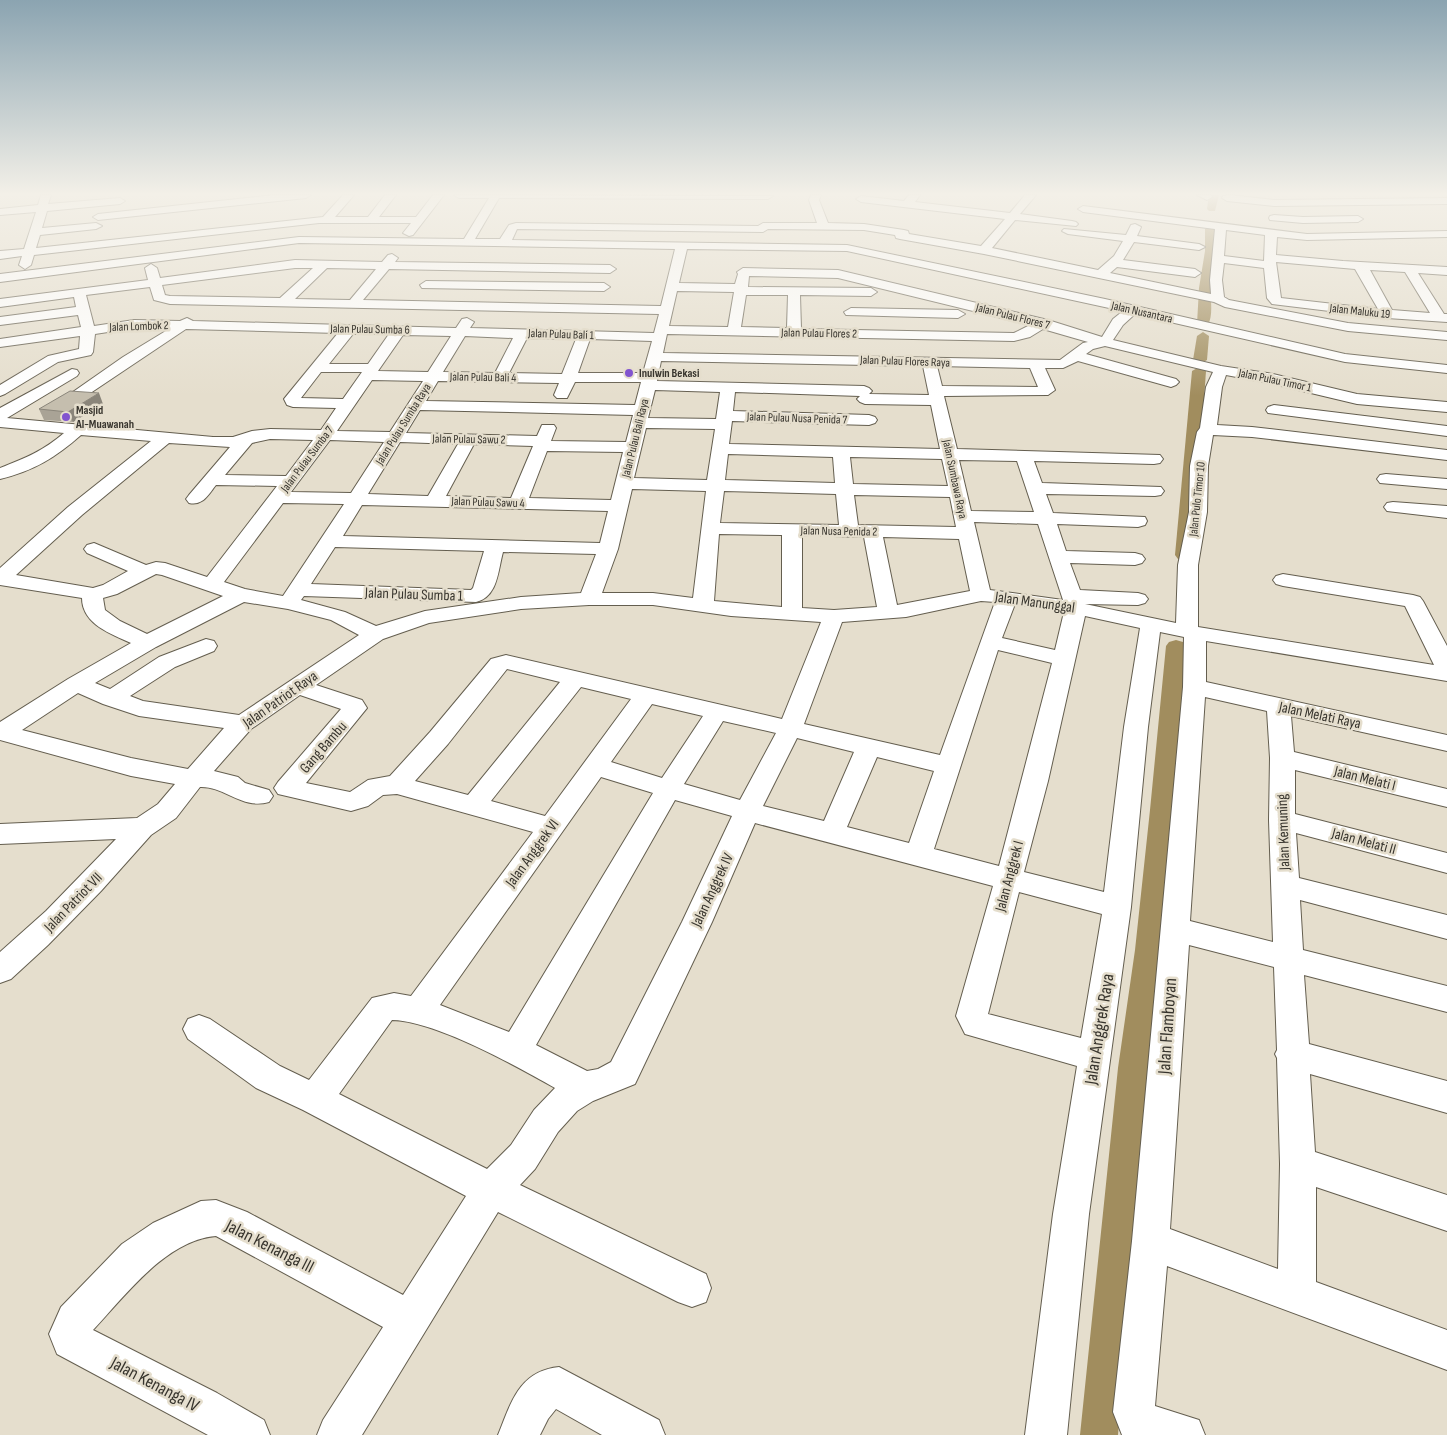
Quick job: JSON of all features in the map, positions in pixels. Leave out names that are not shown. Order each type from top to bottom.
[{"type":"street","points":[[22,275],[26,262]]},
{"type":"street","name":"Jalan Nusantara","points":[[1,278],[121,262]]},
{"type":"street","points":[[150,262],[159,297],[162,298],[283,303],[667,310]]},
{"type":"street","points":[[352,304],[388,262]]},
{"type":"street","points":[[596,309],[611,262]]},
{"type":"street","name":"Jalan Pulau Bali Raya","points":[[589,599],[608,549],[678,262]]},
{"type":"street","points":[[734,331],[744,262]]},
{"type":"street","name":"Jalan Nusantara","points":[[931,262],[941,267],[1009,283],[1344,358],[1447,369]]},
{"type":"street","points":[[1009,283],[1044,262],[1214,298],[1225,303],[1348,327],[1447,336]]},
{"type":"street","points":[[1214,298],[1218,262]]},
{"type":"street","points":[[1236,262],[1273,268],[1359,266],[1447,271]]},
{"type":"street","points":[[1272,262],[1273,268]]},
{"type":"street","points":[[1101,274],[1117,263],[1195,274]]},
{"type":"street","points":[[1,278],[0,303],[295,264],[610,269]]},
{"type":"street","points":[[283,303],[324,264]]},
{"type":"street","points":[[410,306],[440,266]]},
{"type":"street","points":[[1359,266],[1370,281],[1387,314]]},
{"type":"street","points":[[672,287],[893,292],[901,290],[941,267]]},
{"type":"street","points":[[548,286],[557,268]]},
{"type":"street","name":"Jalan Maluku 19","points":[[1273,268],[1276,291],[1342,309],[1444,318]]},
{"type":"street","points":[[4,386],[53,359],[86,352],[88,329],[76,293],[71,269]]},
{"type":"street","points":[[1409,269],[1444,318]]},
{"type":"street","name":"Jalan Pulau Flores 7","points":[[743,272],[830,273],[1043,323],[1105,342]]},
{"type":"street","points":[[1350,280],[1370,281]]},
{"type":"street","points":[[1105,303],[1137,282]]},
{"type":"street","points":[[426,285],[604,287]]},
{"type":"street","points":[[497,308],[508,286]]},
{"type":"street","points":[[851,312],[992,314],[1032,287]]},
{"type":"street","points":[[794,291],[794,332]]},
{"type":"street","points":[[849,292],[857,360],[874,452]]},
{"type":"street","points":[[1359,295],[1378,296]]},
{"type":"street","points":[[75,397],[128,360],[163,340],[184,325],[211,301]]},
{"type":"street","points":[[279,327],[302,303]]},
{"type":"street","name":"Jalan Pulau Sumba Raya","points":[[293,597],[416,405],[476,307]]},
{"type":"street","points":[[1342,309],[1348,327],[1344,358],[1357,399],[1368,422],[1376,446]]},
{"type":"street","points":[[0,321],[83,310]]},
{"type":"street","points":[[1105,342],[1118,322],[1132,310]]},
{"type":"street","points":[[942,313],[949,336]]},
{"type":"street","name":"Jalan Pulau Flores 2","points":[[661,333],[734,331],[1020,336],[1043,323]]},
{"type":"street","name":"Jalan Lombok 2","points":[[0,343],[88,329],[134,324],[279,327]]},
{"type":"street","name":"Jalan Pulau Sumba 6","points":[[279,327],[461,331]]},
{"type":"street","points":[[348,404],[293,402],[293,395],[349,329]]},
{"type":"street","name":"Jalan Pulau Sumba 7","points":[[211,585],[325,436],[399,330]]},
{"type":"street","name":"Jalan Pulau Bali 1","points":[[461,331],[585,334],[661,333]]},
{"type":"street","points":[[500,377],[522,333]]},
{"type":"street","points":[[518,503],[585,334]]},
{"type":"street","points":[[977,336],[987,363]]},
{"type":"street","name":"Jalan Pulau Flores Raya","points":[[655,357],[1063,364],[1088,346],[1105,342]]},
{"type":"street","name":"Jalan Pulau Timor 1","points":[[1105,342],[1357,399],[1447,408]]},
{"type":"street","points":[[0,356],[15,348]]},
{"type":"street","points":[[1076,356],[1171,382]]},
{"type":"street","name":"Jalan Sumbawa Raya","points":[[929,362],[981,595]]},
{"type":"street","name":"Jalan Pulau Bali 4","points":[[317,368],[434,376],[649,381],[864,395],[937,395],[1043,392],[1047,390],[1036,364]]},
{"type":"street","name":"Jalan Pulo Timor 10","points":[[1169,623],[1186,600],[1188,565],[1198,512],[1199,466],[1205,432],[1208,430],[1216,368]]},
{"type":"street","points":[[0,415],[72,373]]},
{"type":"street","points":[[1272,435],[1274,379]]},
{"type":"street","points":[[703,606],[710,528],[728,387]]},
{"type":"street","name":"Jalan Pulau Nusa Penida 7","points":[[416,405],[557,408],[641,416],[724,420],[868,420]]},
{"type":"street","points":[[1274,410],[1447,431]]},
{"type":"street","name":"Jalan Pulau Sawu 2","points":[[0,422],[223,442],[246,439],[262,434],[470,439],[633,447]]},
{"type":"street","points":[[0,474],[53,451],[78,429]]},
{"type":"street","points":[[1208,430],[1272,435],[1447,455]]},
{"type":"street","points":[[0,579],[68,517],[165,438]]},
{"type":"street","points":[[195,499],[246,439]]},
{"type":"street","points":[[434,501],[470,439]]},
{"type":"street","points":[[720,449],[1154,459]]},
{"type":"street","points":[[841,452],[849,531]]},
{"type":"street","points":[[1024,457],[1074,602],[1169,623]]},
{"type":"street","points":[[1386,478],[1447,484]]},
{"type":"street","points":[[211,480],[290,481]]},
{"type":"street","points":[[624,483],[958,492]]},
{"type":"street","points":[[1034,488],[1155,491]]},
{"type":"street","name":"Jalan Pulau Sawu 4","points":[[278,497],[619,506]]},
{"type":"street","points":[[1393,507],[1447,512]]},
{"type":"street","name":"Jalan Nusa Penida 2","points":[[710,528],[872,531],[1044,518],[1138,521]]},
{"type":"street","points":[[792,530],[792,614]]},
{"type":"street","points":[[872,531],[888,612]]},
{"type":"street","points":[[329,541],[608,549]]},
{"type":"street","name":"Jalan Pulau Sumba 1","points":[[293,597],[476,596],[483,590],[494,546]]},
{"type":"street","points":[[94,549],[144,571]]},
{"type":"street","points":[[1060,557],[1135,558]]},
{"type":"street","points":[[0,579],[93,594],[110,590],[144,571],[156,568],[165,569],[241,595],[293,597],[375,634]]},
{"type":"street","points":[[1283,580],[1413,601],[1447,668]]},
{"type":"street","points":[[93,594],[92,603],[96,614],[124,632],[148,642]]},
{"type":"street","points":[[0,732],[76,684],[148,642],[241,595]]},
{"type":"street","name":"Jalan Manunggal","points":[[589,599],[653,599],[703,606],[834,616],[928,607],[981,595],[1074,602],[1169,623],[1447,674]]},
{"type":"street","points":[[918,856],[1007,597]]},
{"type":"street","name":"Jalan Patriot Raya","points":[[142,828],[167,811],[221,745],[243,723],[375,634],[416,620],[451,613],[521,603],[589,599]]},
{"type":"street","name":"Jalan Anggrek I","points":[[1074,602],[1064,659],[1035,781],[1007,879],[972,1013],[972,1020],[982,1026],[1095,1056]]},
{"type":"street","name":"Jalan Anggrek IV","points":[[338,1435],[490,1190],[523,1157],[546,1122],[565,1100],[587,1086],[607,1081],[624,1073],[697,922],[747,811],[790,729],[834,616]]},
{"type":"street","name":"Jalan Flamboyan","points":[[1169,623],[1194,687],[1151,1241],[1134,1412],[1136,1419],[1144,1424],[1184,1435]]},
{"type":"street","name":"Jalan Anggrek Raya","points":[[1046,1435],[1071,1214],[1117,908],[1136,727],[1169,623]]},
{"type":"street","points":[[990,642],[1064,659]]},
{"type":"street","points":[[111,699],[144,673],[162,663],[206,646]]},
{"type":"street","points":[[551,827],[397,785],[500,663],[509,663],[949,766]]},
{"type":"street","points":[[474,805],[575,679]]},
{"type":"street","points":[[76,684],[111,699],[139,708],[243,723]]},
{"type":"street","name":"Gang Bambu","points":[[296,686],[354,706],[355,708],[287,788],[351,802],[359,799],[377,786],[397,785]]},
{"type":"street","name":"Jalan Melati Raya","points":[[1194,687],[1447,743]]},
{"type":"street","name":"Jalan Anggrek VI","points":[[419,1010],[646,696]]},
{"type":"street","name":"Jalan Kemuning","points":[[1278,706],[1282,758],[1282,820],[1291,1054],[1298,1164],[1297,1296]]},
{"type":"street","points":[[516,1050],[668,790],[717,712]]},
{"type":"street","points":[[0,732],[131,767],[195,779],[208,778],[229,782],[237,790],[260,796]]},
{"type":"street","points":[[832,832],[869,747]]},
{"type":"street","name":"Jalan Melati I","points":[[1282,758],[1447,798]]},
{"type":"street","points":[[595,766],[668,790],[1117,908]]},
{"type":"street","name":"Jalan Melati II","points":[[1282,820],[1447,863]]},
{"type":"street","points":[[0,834],[142,828]]},
{"type":"street","name":"Jalan Patriot VII","points":[[0,970],[45,931],[142,828]]},
{"type":"street","points":[[1285,885],[1447,927]]},
{"type":"street","points":[[1174,930],[1447,999]]},
{"type":"street","points":[[315,1099],[386,1006],[393,1004],[419,1010],[516,1050],[587,1086]]},
{"type":"street","points":[[199,1029],[268,1077],[315,1099],[490,1190],[692,1288]]},
{"type":"street","points":[[1291,1054],[1447,1097]]},
{"type":"street","points":[[1298,1164],[1447,1212]]},
{"type":"street","name":"Jalan Kenanga III","points":[[71,1328],[75,1321],[135,1258],[166,1236],[192,1223],[201,1219],[216,1218],[234,1225],[410,1320]]},
{"type":"street","points":[[1151,1241],[1447,1350]]},
{"type":"street","name":"Jalan Kenanga IV","points":[[71,1328],[69,1334],[71,1340],[202,1408],[249,1435]]},
{"type":"street","points":[[519,1435],[538,1396],[552,1387],[559,1388],[644,1435]]},
{"type":"building","points":[[70,391],[99,393],[68,412],[39,409]]},
{"type":"waterway","points":[[1203,324],[1209,262]]},
{"type":"waterway","points":[[1200,360],[1203,336]]},
{"type":"waterway","points":[[1184,555],[1199,371]]},
{"type":"waterway","points":[[1099,1435],[1133,1068],[1148,950],[1162,810],[1176,646]]},
{"type":"place","name":"Inulwin Bekasi","points":[[629,373]]},
{"type":"place","name":"Masjid Al-Muawanah","points":[[66,417]]}]
